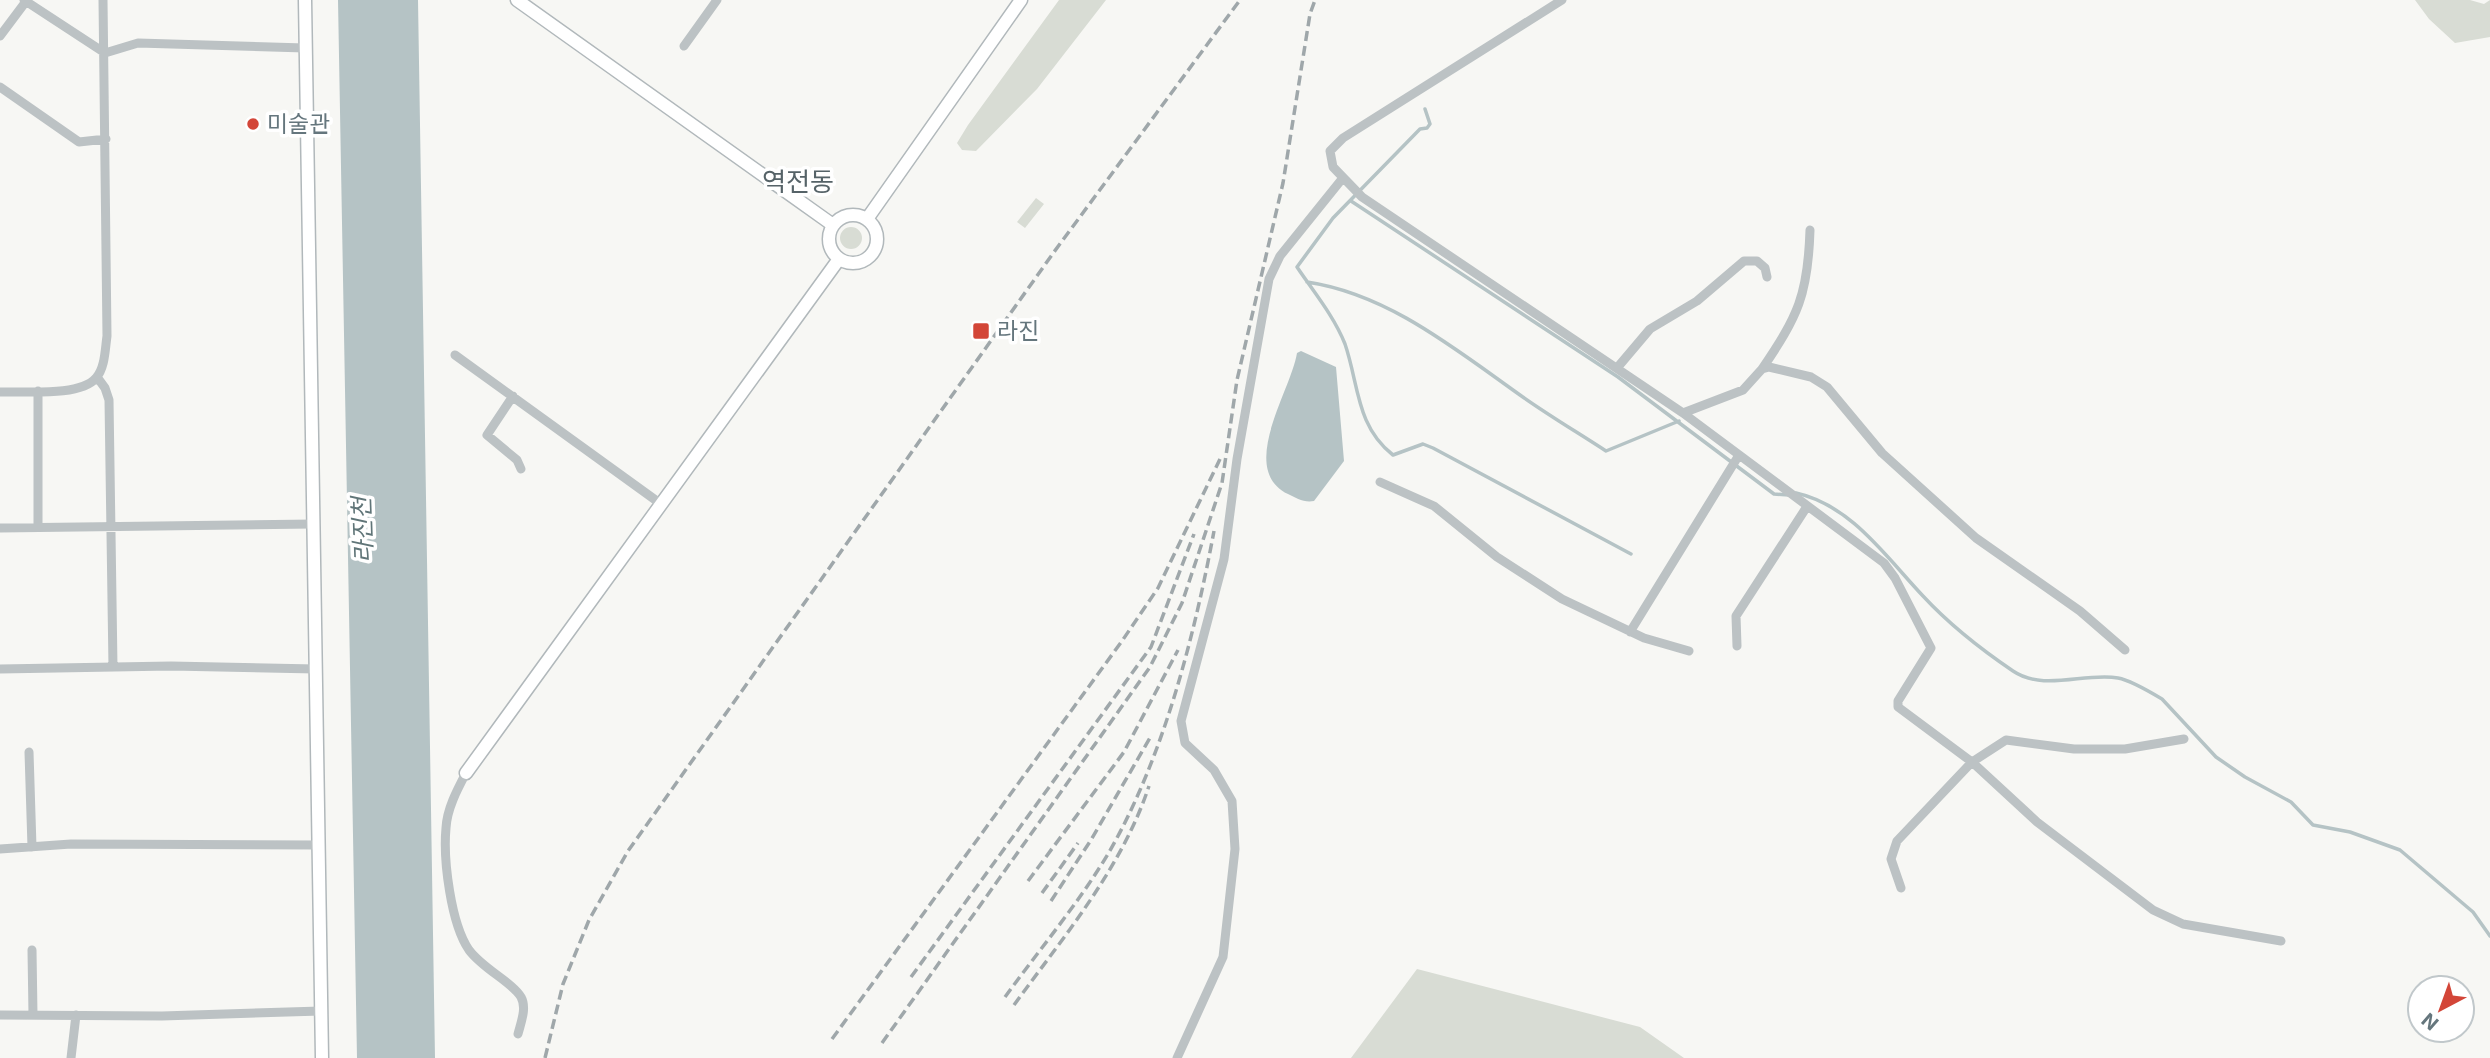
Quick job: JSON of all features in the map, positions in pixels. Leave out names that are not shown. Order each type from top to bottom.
[{"type":"main road","points":[[305,0],[322,1058]]},
{"type":"main road","points":[[517,0],[833,225]]},
{"type":"main road","points":[[867,219],[1021,0]]},
{"type":"main road","points":[[848,215],[867,219],[877,234],[873,252],[858,262],[839,259],[829,243],[833,225],[848,215]]},
{"type":"main road","points":[[466,773],[839,259]]},
{"type":"street","points":[[0,36],[26,0],[105,53]]},
{"type":"street","points":[[0,392],[81,389],[97,377],[107,336],[103,0]]},
{"type":"street","points":[[684,46],[717,0]]},
{"type":"street","points":[[1562,0],[1343,138],[1330,151],[1333,167],[1342,179],[1362,197],[1434,247],[1683,413],[1806,508],[1869,550],[1895,578],[1931,648],[1898,701],[1898,707],[1972,762],[2037,822],[2153,910],[2183,924],[2281,941]]},
{"type":"street","points":[[105,53],[138,43],[305,48]]},
{"type":"street","points":[[0,87],[79,142],[106,139]]},
{"type":"street","points":[[1177,1058],[1223,957],[1235,849],[1233,801],[1214,770],[1185,743],[1181,721],[1224,559],[1237,458],[1269,279],[1288,246],[1342,179]]},
{"type":"street","points":[[1683,413],[1743,390],[1762,369],[1791,327],[1803,295],[1810,230]]},
{"type":"street","points":[[1617,368],[1650,329],[1697,302],[1744,261],[1757,261],[1765,268],[1767,277]]},
{"type":"street","points":[[455,355],[661,504]]},
{"type":"street","points":[[1762,369],[1769,367],[1811,377],[1827,387],[1882,453],[1976,538],[2080,611],[2125,650]]},
{"type":"street","points":[[97,377],[105,387],[108,400],[113,667]]},
{"type":"street","points":[[38,391],[38,526]]},
{"type":"street","points":[[513,396],[487,435],[517,460],[521,469]]},
{"type":"street","points":[[1630,632],[1739,455]]},
{"type":"street","points":[[1380,482],[1434,506],[1533,581],[1562,599],[1630,632],[1689,651]]},
{"type":"street","points":[[1737,646],[1735,616],[1806,508]]},
{"type":"street","points":[[0,528],[313,524]]},
{"type":"street","points":[[0,669],[316,669]]},
{"type":"street","points":[[1901,888],[1891,859],[1897,841],[1972,762],[2006,740],[2061,748],[2125,749],[2184,739]]},
{"type":"street","points":[[29,752],[32,847]]},
{"type":"street","points":[[466,773],[454,797],[446,828],[452,905],[467,948],[487,970],[521,997],[524,1008],[518,1034]]},
{"type":"street","points":[[0,849],[318,845]]},
{"type":"street","points":[[32,950],[33,1015]]},
{"type":"street","points":[[0,1015],[162,1016],[321,1010]]},
{"type":"street","points":[[71,1058],[76,1015]]},
{"type":"shaded area","points":[[1059,0],[1106,0],[1037,89],[976,151],[962,150],[957,143],[968,125]]},
{"type":"shaded area","points":[[2415,0],[2470,0],[2484,4],[2490,0],[2490,37],[2455,43],[2429,19]]},
{"type":"shaded area","points":[[1036,198],[1044,204],[1025,228],[1017,222]]},
{"type":"shaded area","points":[[851,227],[859,230],[862,238],[859,246],[851,249],[843,246],[840,238],[843,230]]},
{"type":"shaded area","points":[[1417,969],[1640,1027],[1684,1058],[1351,1058]]},
{"type":"water","name":"라진천","points":[[338,0],[418,0],[435,1058],[357,1058]]},
{"type":"water","points":[[1301,351],[1336,367],[1344,461],[1314,501],[1300,500],[1288,494],[1273,482],[1267,467],[1271,428],[1297,353]]},
{"type":"waterway","points":[[1425,109],[1430,124],[1427,128],[1420,129],[1333,218],[1297,267],[1329,314],[1345,344],[1365,418],[1381,444],[1393,455],[1423,444],[1433,448],[1631,554]]},
{"type":"waterway","points":[[1351,201],[1618,377],[1774,494],[1789,495]]},
{"type":"waterway","points":[[1307,282],[1337,288],[1365,298],[1420,326],[1541,410],[1606,451],[1679,421]]},
{"type":"waterway","points":[[1796,493],[1816,499],[1851,521],[1943,616],[2013,671],[2025,677],[2051,681],[2118,678],[2152,693],[2162,699],[2216,757],[2245,777],[2291,802],[2313,825],[2350,832],[2400,850],[2473,912],[2490,936]]},
{"type":"railway","points":[[545,1058],[563,984],[589,920],[628,851],[1054,252],[1240,0]]},
{"type":"railway","points":[[882,1043],[1150,667],[1182,603],[1222,483],[1237,380],[1283,183],[1310,14],[1315,0]]},
{"type":"railway","points":[[832,1039],[1158,588],[1220,459]]},
{"type":"railway","points":[[1005,997],[1096,873],[1128,817],[1174,697],[1197,613],[1214,531]]},
{"type":"railway","points":[[911,977],[1151,647],[1194,534]]},
{"type":"railway","points":[[1028,881],[1124,752],[1178,650]]},
{"type":"railway","points":[[1051,901],[1091,840],[1151,736]]},
{"type":"railway","points":[[1014,1005],[1108,873],[1124,845],[1149,786]]},
{"type":"railway","points":[[1042,893],[1078,843]]},
{"type":"place","name":"미술관","points":[[253,124]]},
{"type":"place","name":"라진","points":[[981,331]]},
{"type":"district","name":"역전동","points":[[798,182]]}]
